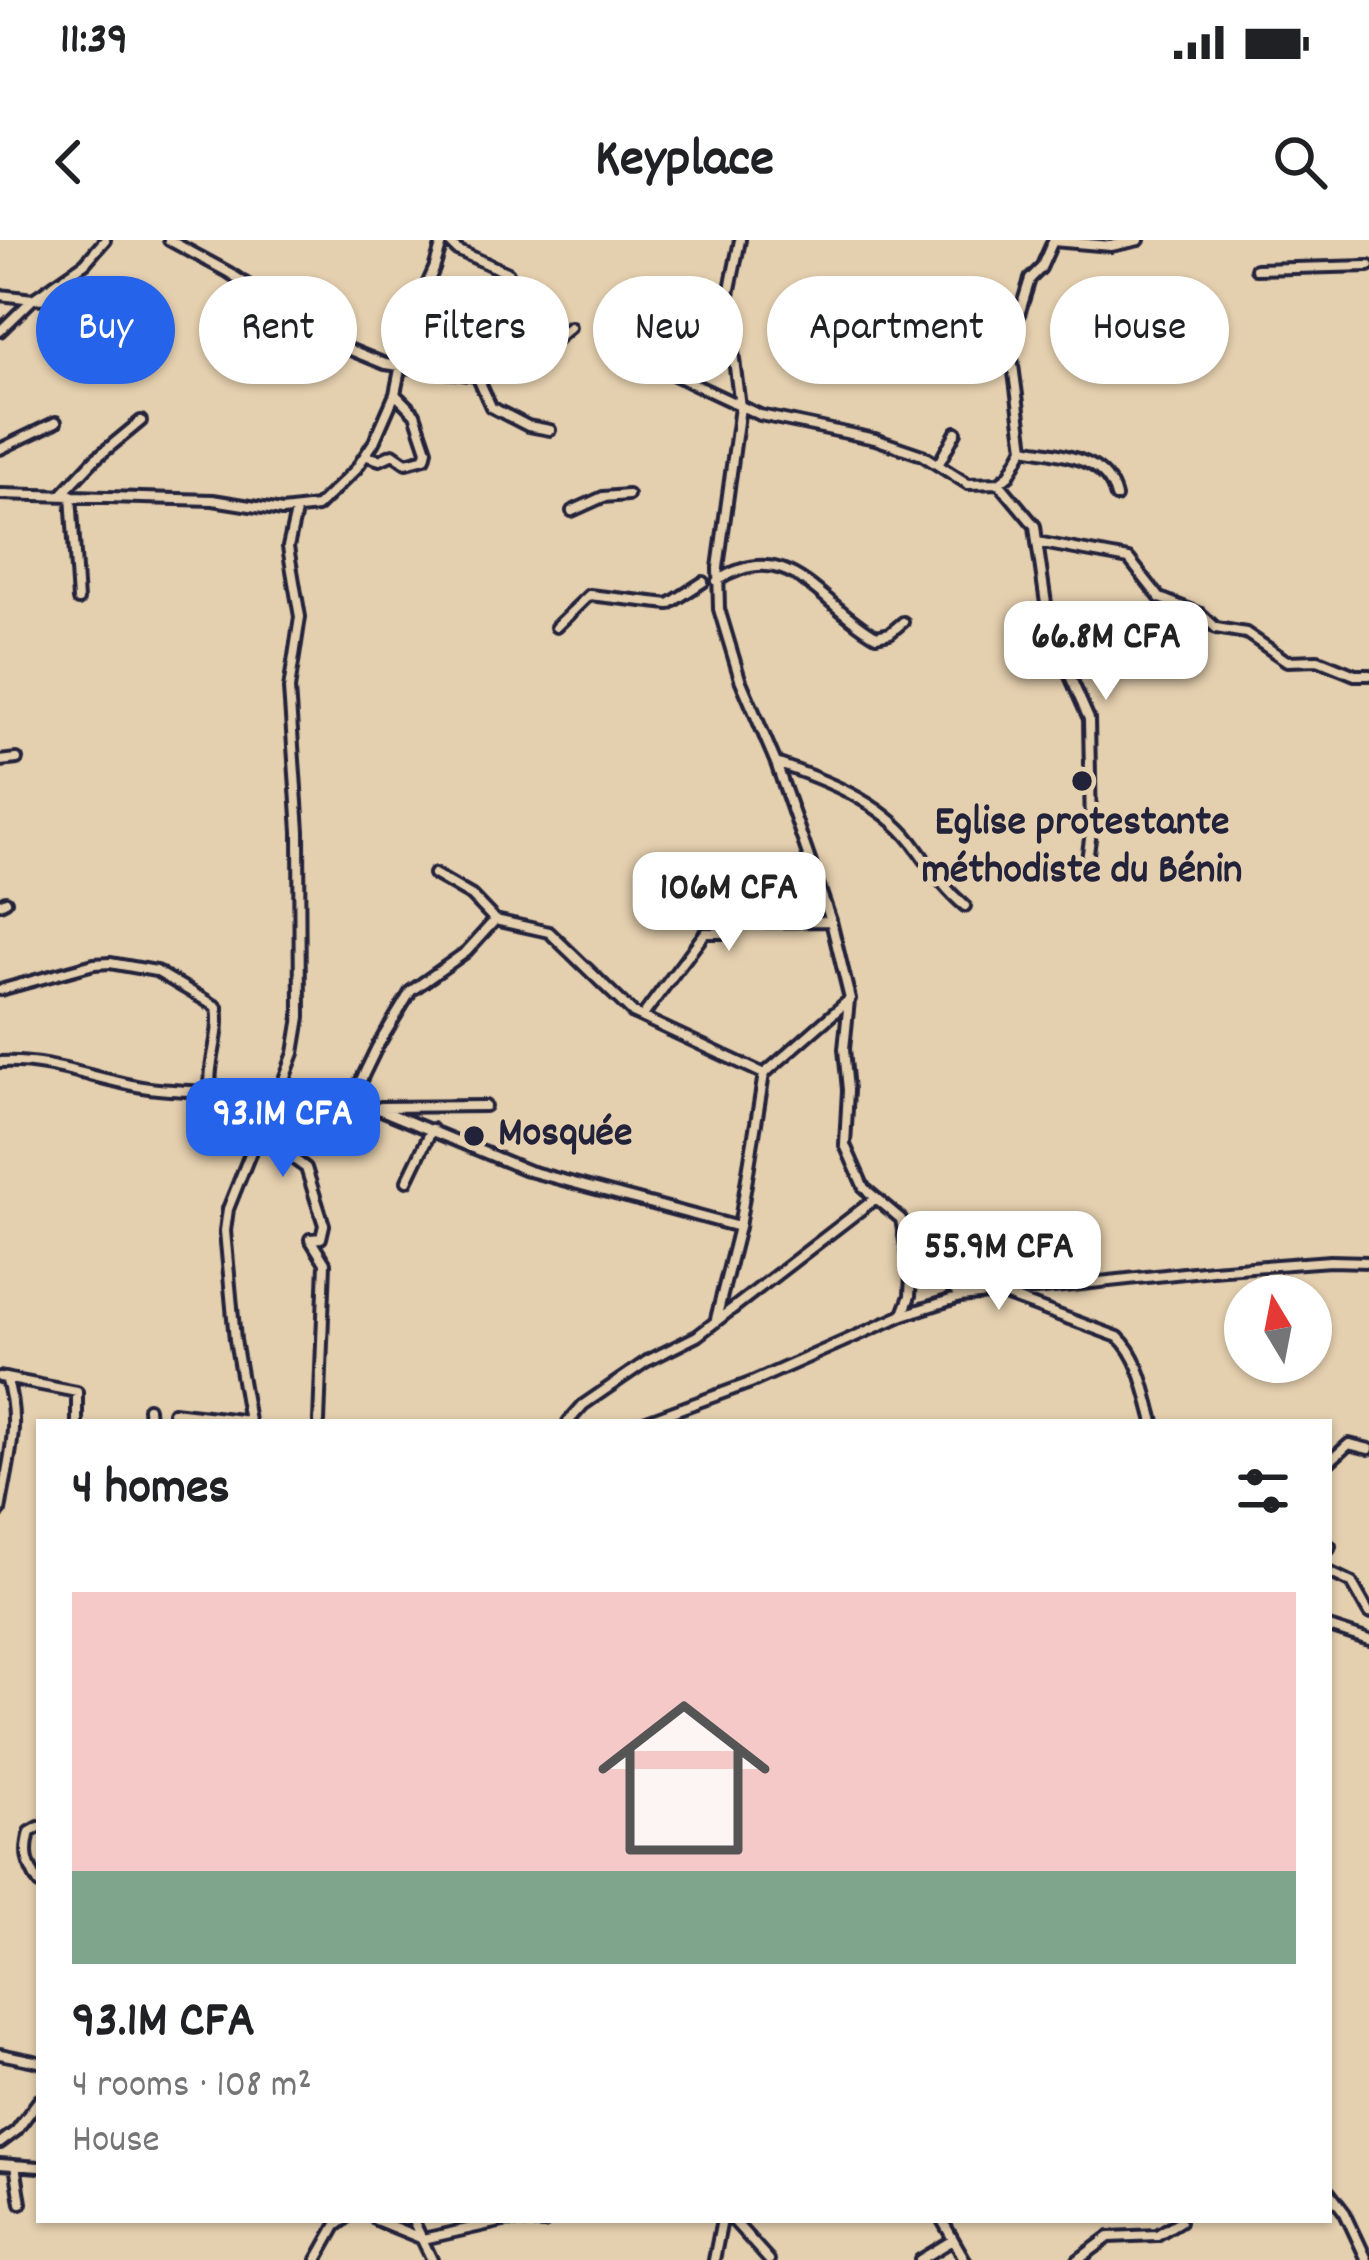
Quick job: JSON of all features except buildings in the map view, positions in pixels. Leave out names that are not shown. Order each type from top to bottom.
[{"type":"street","points":[[0,331],[33,298],[85,263],[105,240]]},
{"type":"street","points":[[169,240],[228,272],[341,346],[381,362]]},
{"type":"street","points":[[431,276],[445,240],[508,273]]},
{"type":"street","points":[[740,240],[727,304],[740,407],[717,581],[719,608],[740,679],[776,763],[831,921],[850,999],[844,1049],[845,1145],[864,1188],[901,1219],[960,1297]]},
{"type":"street","points":[[694,384],[740,407],[798,426],[875,439],[938,465],[968,484],[999,483],[1024,448],[1011,350],[1030,279],[1041,268],[1052,241],[1111,246],[1138,240]]},
{"type":"street","points":[[1256,269],[1369,266]]},
{"type":"street","points":[[0,295],[36,298]]},
{"type":"street","points":[[0,494],[213,500],[296,512],[317,506],[367,456],[396,384]]},
{"type":"street","points":[[481,384],[491,406],[528,426],[550,430]]},
{"type":"street","points":[[367,456],[380,460],[393,454],[406,463],[425,458],[427,450],[415,414],[395,394]]},
{"type":"street","points":[[78,600],[66,495],[94,460],[141,421]]},
{"type":"street","points":[[0,449],[56,422]]},
{"type":"street","points":[[938,465],[956,432]]},
{"type":"street","points":[[1024,448],[1096,466],[1108,474],[1116,496]]},
{"type":"street","points":[[999,483],[1035,526],[1050,631],[1088,719],[1091,832],[1086,867]]},
{"type":"street","points":[[572,511],[603,497],[628,495]]},
{"type":"street","points":[[249,1419],[235,1340],[225,1232],[228,1209],[294,1053],[300,1017],[299,831],[289,689],[300,617],[288,547],[296,512]]},
{"type":"street","points":[[1037,542],[1129,559],[1160,598],[1201,614],[1216,628],[1246,633],[1287,661],[1318,660],[1355,675],[1369,675]]},
{"type":"street","points":[[717,581],[740,568],[771,565],[805,581],[876,636],[890,633],[902,622]]},
{"type":"street","points":[[556,627],[589,596],[669,604],[703,582]]},
{"type":"street","points":[[0,761],[17,759]]},
{"type":"street","points":[[776,763],[850,794],[896,825],[941,886],[965,907]]},
{"type":"street","points":[[434,874],[472,896],[495,920],[549,932],[642,1017],[764,1074]]},
{"type":"street","points":[[351,1100],[411,991],[466,952],[495,920]]},
{"type":"street","points":[[642,1017],[681,964],[692,957],[705,933],[724,933],[737,922],[831,921]]},
{"type":"street","points":[[0,990],[94,964],[156,971],[218,1006],[220,1030],[209,1088],[351,1100],[529,1171],[739,1227]]},
{"type":"street","points":[[716,1318],[739,1227],[764,1074],[850,999]]},
{"type":"street","points":[[0,1062],[38,1062],[151,1088],[231,1090]]},
{"type":"street","points":[[374,1107],[485,1106]]},
{"type":"street","points":[[263,1123],[280,1150],[306,1168],[324,1225],[321,1238],[310,1239],[325,1263],[319,1419]]},
{"type":"street","points":[[407,1181],[432,1129]]},
{"type":"street","points":[[571,1419],[583,1405],[647,1361],[697,1336],[876,1198]]},
{"type":"street","points":[[901,1219],[911,1274],[903,1316]]},
{"type":"street","points":[[652,1419],[960,1297],[1306,1262],[1369,1262]]},
{"type":"street","points":[[995,1292],[1118,1337],[1137,1369],[1153,1419]]},
{"type":"street","points":[[3,1377],[76,1392],[77,1419]]},
{"type":"street","points":[[0,1511],[11,1467],[14,1423],[13,1397],[3,1377]]},
{"type":"street","points":[[148,1408],[149,1419]]},
{"type":"street","points":[[173,1412],[227,1419]]},
{"type":"street","points":[[1332,1459],[1348,1444],[1369,1449]]},
{"type":"street","points":[[1332,1573],[1366,1595],[1369,1613]]},
{"type":"street","points":[[1332,1629],[1369,1640]]},
{"type":"street","points":[[36,1829],[30,1832],[25,1850],[36,1879]]},
{"type":"street","points":[[0,2054],[36,2061]]},
{"type":"street","points":[[0,2143],[16,2131],[36,2104]]},
{"type":"street","points":[[0,2164],[36,2167]]},
{"type":"street","points":[[15,2165],[21,2203]]},
{"type":"street","points":[[1332,2196],[1346,2213],[1367,2260]]},
{"type":"street","points":[[317,2260],[340,2223]]},
{"type":"street","points":[[384,2223],[424,2239],[495,2223]]},
{"type":"street","points":[[415,2223],[432,2260]]},
{"type":"street","points":[[715,2260],[721,2223]]},
{"type":"street","points":[[736,2223],[770,2260]]},
{"type":"street","points":[[944,2223],[965,2260]]},
{"type":"street","points":[[1078,2260],[1109,2237],[1157,2235],[1178,2223]]},
{"type":"street","points":[[920,2260],[952,2240]]},
{"type":"place","name":"Eglise protestante méthodiste du Bénin","points":[[1082,781]]},
{"type":"place","name":"Mosquée","points":[[474,1136]]}]
